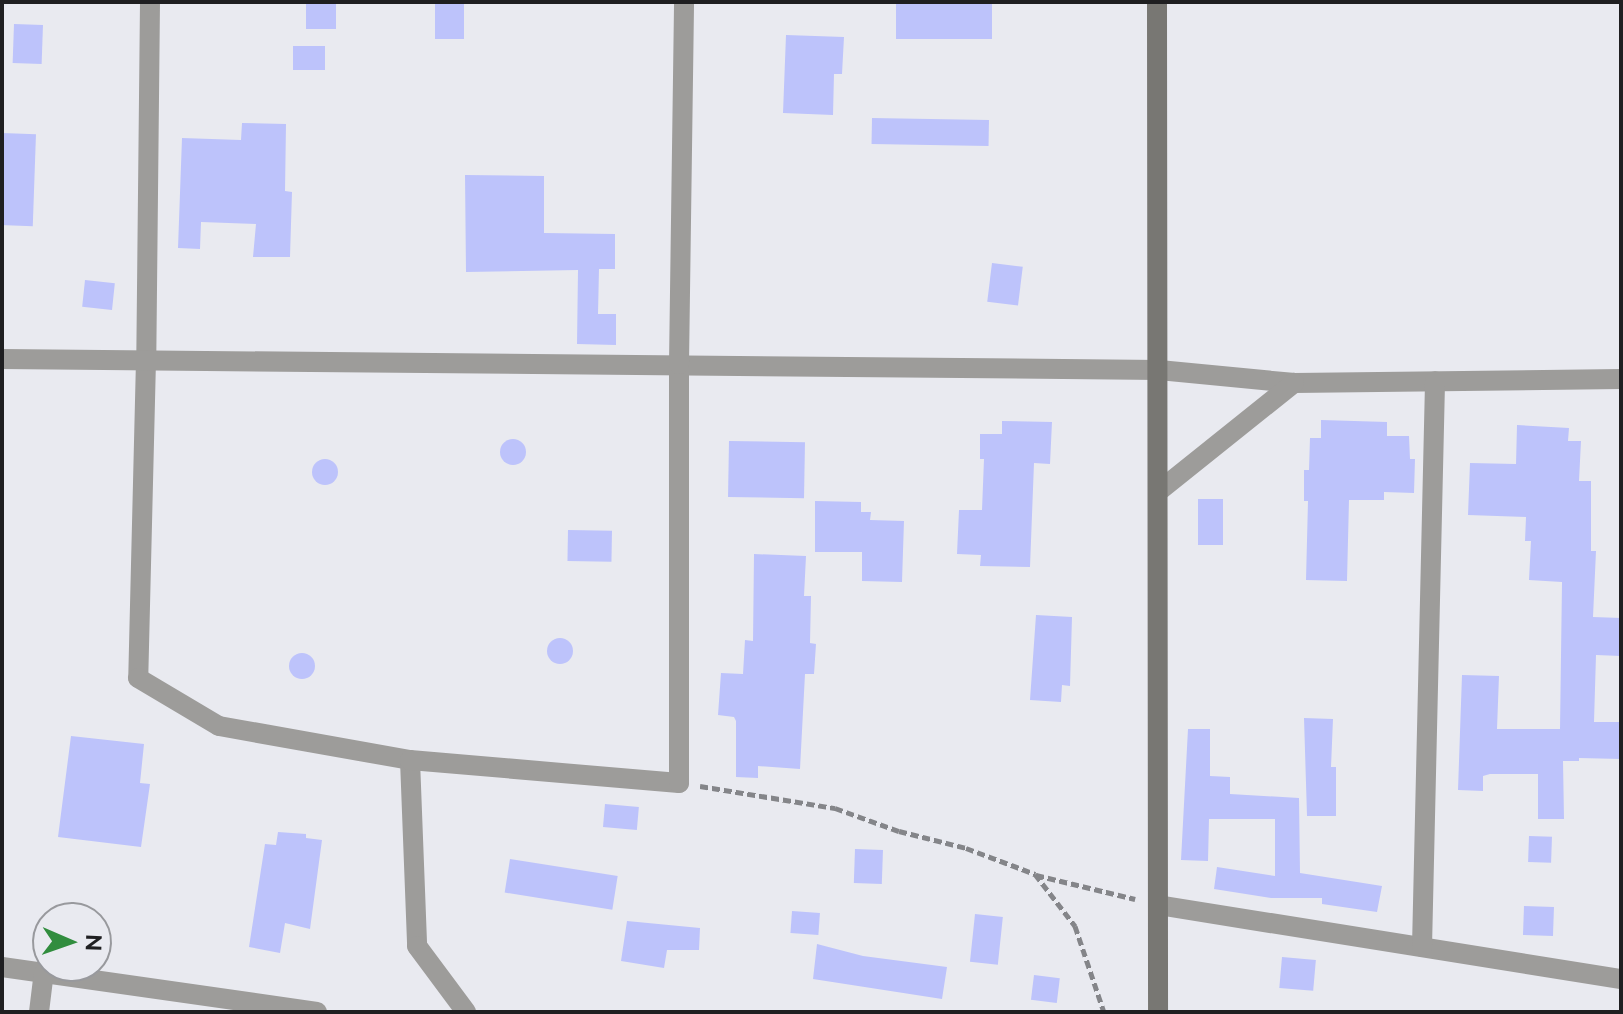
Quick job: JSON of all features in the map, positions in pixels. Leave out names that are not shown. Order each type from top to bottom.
[{"type":"main road","points":[[1157,2],[1158,1012]]},
{"type":"street","points":[[150,2],[138,678],[219,726],[410,760],[679,783],[679,364],[684,2]]},
{"type":"street","points":[[2,359],[1159,370],[1294,383],[1621,379]]},
{"type":"street","points":[[1422,947],[1435,381]]},
{"type":"street","points":[[1159,491],[1294,383]]},
{"type":"street","points":[[410,760],[417,946],[466,1012]]},
{"type":"street","points":[[1158,905],[1621,979]]},
{"type":"street","points":[[2,967],[32,971]]},
{"type":"street","points":[[39,1012],[43,982]]},
{"type":"street","points":[[107,982],[317,1012]]},
{"type":"path","points":[[679,783],[835,808],[899,831],[966,848],[1035,874],[1158,905]]},
{"type":"path","points":[[1035,874],[1075,926],[1104,1012]]},
{"type":"building","points":[[306,2],[336,2],[336,29],[306,29]]},
{"type":"building","points":[[435,2],[464,2],[464,39],[435,39]]},
{"type":"building","points":[[896,2],[992,2],[992,39],[896,39]]},
{"type":"building","points":[[14,24],[43,25],[42,64],[13,63]]},
{"type":"building","points":[[786,35],[844,37],[842,74],[834,74],[833,115],[783,113]]},
{"type":"building","points":[[293,46],[325,46],[325,70],[293,70]]},
{"type":"building","points":[[872,118],[989,120],[989,146],[872,144]]},
{"type":"building","points":[[242,123],[286,124],[285,191],[292,192],[290,257],[253,257],[256,224],[201,222],[200,249],[178,248],[182,138],[241,140]]},
{"type":"building","points":[[2,133],[36,134],[33,226],[2,225]]},
{"type":"building","points":[[465,175],[544,176],[544,233],[615,234],[615,269],[599,269],[598,314],[616,314],[616,345],[577,344],[578,270],[466,272]]},
{"type":"building","points":[[992,263],[1023,267],[1018,305],[987,302]]},
{"type":"building","points":[[85,280],[115,283],[112,310],[82,307]]},
{"type":"building","points":[[1321,420],[1387,422],[1387,436],[1409,436],[1410,459],[1415,459],[1414,493],[1384,492],[1384,500],[1349,500],[1347,581],[1306,580],[1308,501],[1304,501],[1304,470],[1309,470],[1310,438],[1321,438]]},
{"type":"building","points":[[1002,421],[1052,422],[1050,464],[1034,463],[1030,567],[980,566],[981,555],[957,554],[959,510],[982,510],[984,459],[980,459],[980,434],[1002,434]]},
{"type":"building","points":[[1517,425],[1569,428],[1568,441],[1581,441],[1579,481],[1591,481],[1591,551],[1596,551],[1593,617],[1621,618],[1621,656],[1596,655],[1594,722],[1621,722],[1621,759],[1579,758],[1579,761],[1563,761],[1564,819],[1538,819],[1538,774],[1490,774],[1483,776],[1483,791],[1458,790],[1462,675],[1499,676],[1497,729],[1560,729],[1562,582],[1529,580],[1531,541],[1525,541],[1526,517],[1468,515],[1470,463],[1516,464]]},
{"type":"building","points":[[513,439],[522,443],[526,452],[522,461],[513,465],[504,461],[500,452],[504,443]]},
{"type":"building","points":[[729,441],[805,442],[804,498],[728,497]]},
{"type":"building","points":[[325,459],[334,463],[338,472],[334,481],[325,485],[316,481],[312,472],[316,463]]},
{"type":"building","points":[[1198,499],[1223,499],[1223,545],[1198,545]]},
{"type":"building","points":[[815,501],[861,502],[861,512],[871,512],[870,520],[904,521],[902,582],[862,581],[862,552],[815,552]]},
{"type":"building","points":[[568,530],[612,531],[611,562],[567,561]]},
{"type":"building","points":[[754,554],[806,556],[804,596],[811,596],[810,643],[816,644],[814,674],[805,674],[800,769],[758,766],[758,778],[736,777],[736,721],[734,717],[718,715],[721,673],[743,674],[745,640],[753,641]]},
{"type":"building","points":[[1036,615],[1072,617],[1070,686],[1062,685],[1061,702],[1030,700]]},
{"type":"building","points":[[560,638],[569,642],[573,651],[569,660],[560,664],[551,660],[547,651],[551,642]]},
{"type":"building","points":[[302,653],[311,657],[315,666],[311,675],[302,679],[293,675],[289,666],[293,657]]},
{"type":"building","points":[[1304,718],[1333,719],[1331,767],[1336,767],[1336,816],[1307,816]]},
{"type":"building","points":[[1188,729],[1210,729],[1210,776],[1230,777],[1230,794],[1299,798],[1300,873],[1382,886],[1377,912],[1322,904],[1322,898],[1271,898],[1214,889],[1217,867],[1275,876],[1275,819],[1209,819],[1208,861],[1181,860]]},
{"type":"building","points":[[71,736],[144,744],[140,783],[150,784],[141,847],[58,837]]},
{"type":"building","points":[[605,804],[639,807],[637,830],[603,827]]},
{"type":"building","points":[[278,832],[306,834],[306,838],[322,840],[310,929],[285,923],[280,953],[249,947],[265,844],[276,845]]},
{"type":"building","points":[[1529,836],[1552,837],[1551,863],[1528,862]]},
{"type":"building","points":[[855,849],[883,850],[882,884],[854,883]]},
{"type":"building","points":[[510,859],[618,876],[612,910],[505,893]]},
{"type":"building","points":[[1524,906],[1554,907],[1553,936],[1523,935]]},
{"type":"building","points":[[792,911],[820,913],[818,935],[790,933]]},
{"type":"building","points":[[975,914],[1003,917],[998,965],[970,962]]},
{"type":"building","points":[[627,921],[700,928],[699,950],[667,950],[664,968],[621,961]]},
{"type":"building","points":[[817,944],[863,956],[947,967],[942,999],[813,979]]},
{"type":"building","points":[[1282,957],[1316,960],[1313,991],[1279,988]]},
{"type":"building","points":[[1034,975],[1060,978],[1057,1003],[1031,1000]]}]
